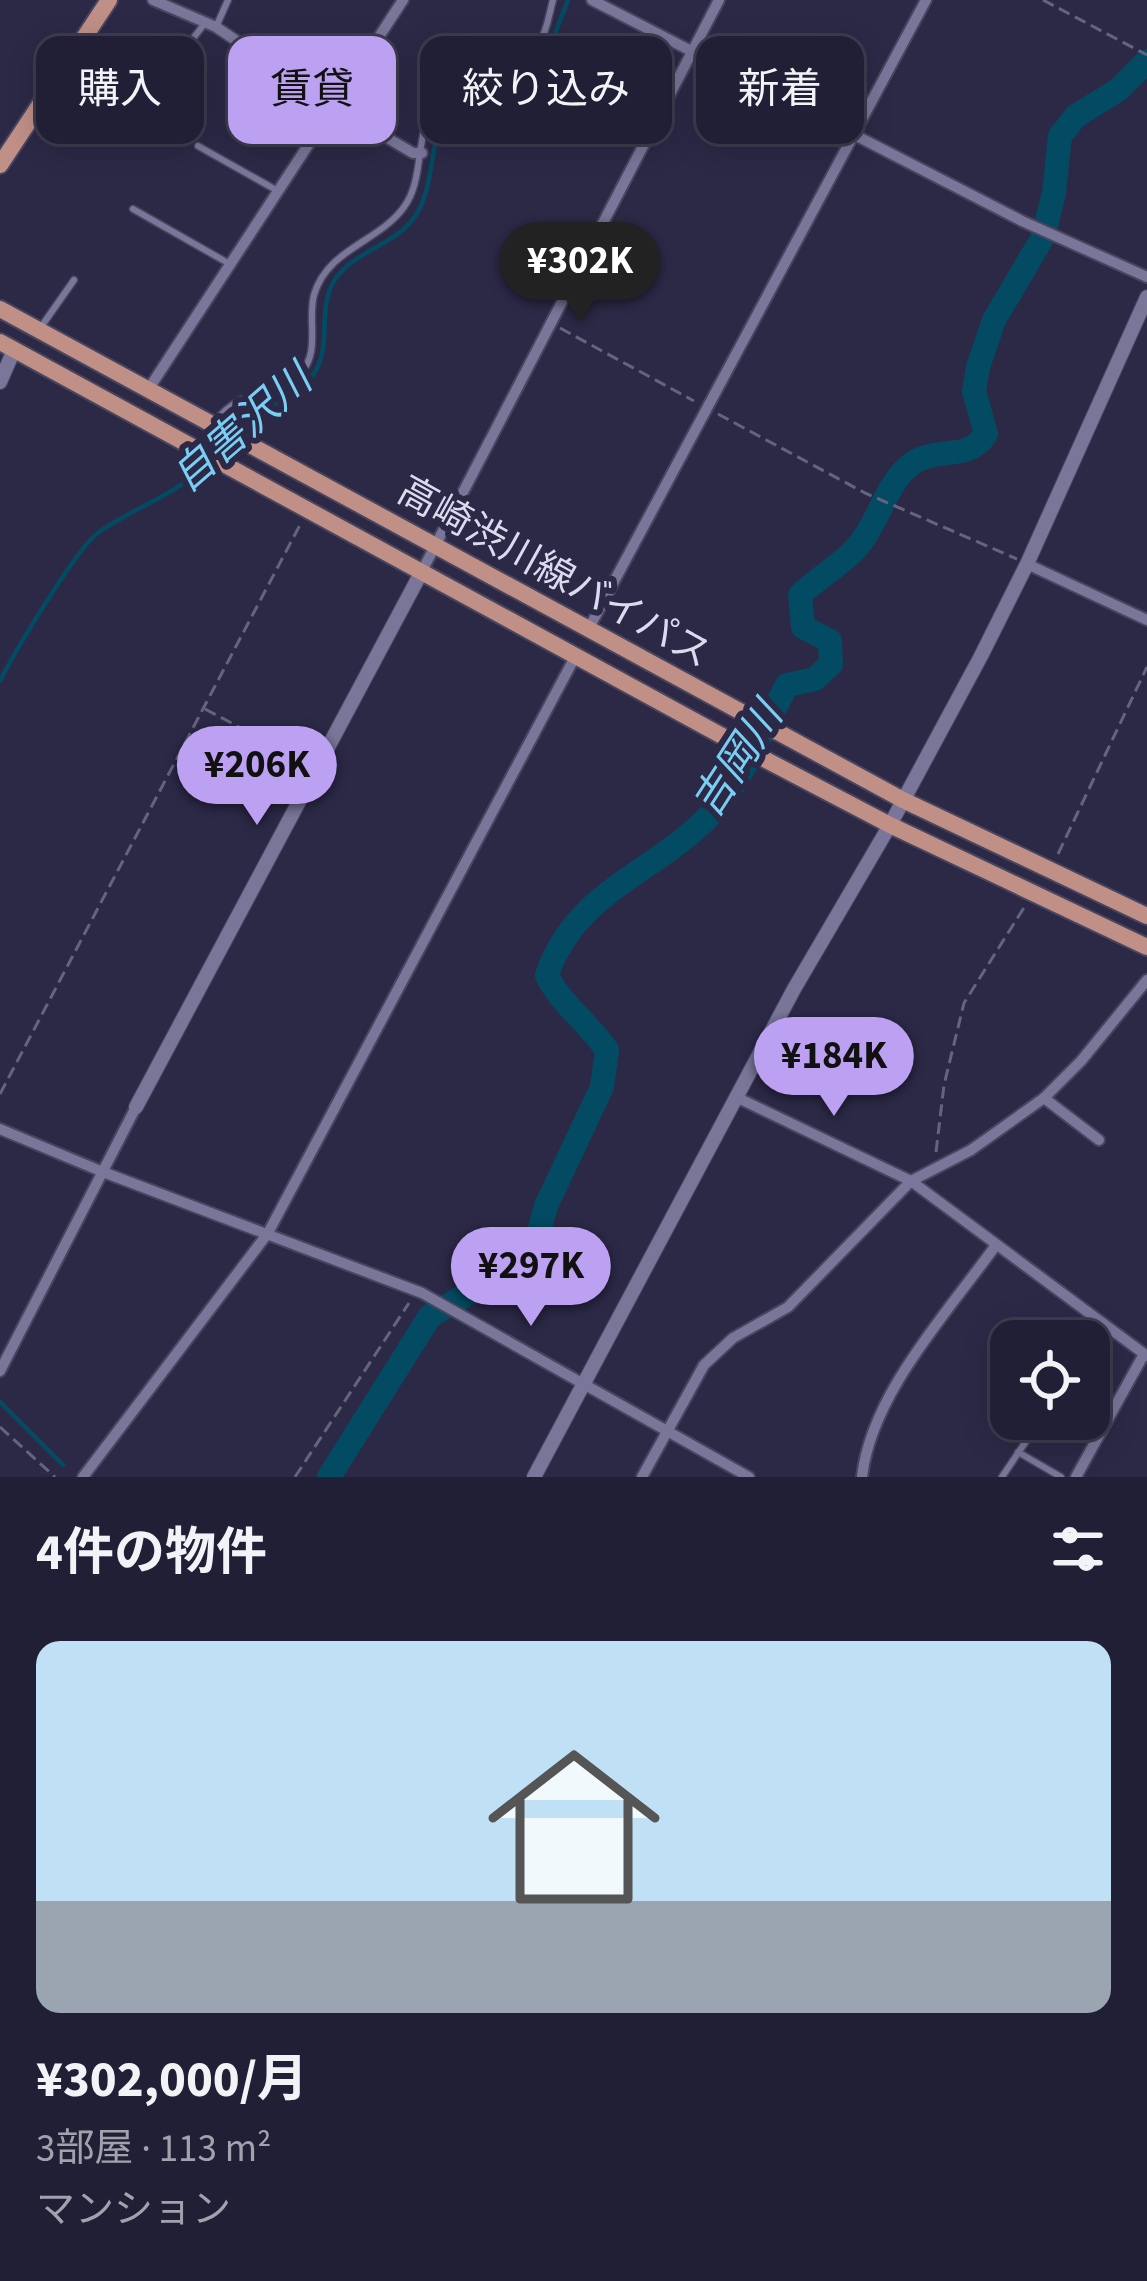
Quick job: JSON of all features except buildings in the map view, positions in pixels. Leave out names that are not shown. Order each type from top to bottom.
[{"type":"main road","points":[[0,165],[109,0]]},
{"type":"main road","name":"高崎渋川線バイパス","points":[[0,309],[903,800],[1147,916]]},
{"type":"main road","name":"高崎渋川線バイパス","points":[[7,346],[768,761],[890,825],[1147,946]]},
{"type":"street","points":[[154,0],[230,36]]},
{"type":"street","points":[[379,36],[402,0]]},
{"type":"street","points":[[592,0],[696,53]]},
{"type":"street","points":[[0,1371],[136,1106],[554,325],[719,0]]},
{"type":"street","points":[[864,115],[926,0]]},
{"type":"street","points":[[864,138],[1022,221],[1147,277]]},
{"type":"street","points":[[396,143],[422,153]]},
{"type":"street","points":[[148,389],[310,144]]},
{"type":"street","points":[[588,629],[848,144]]},
{"type":"street","points":[[534,1477],[1027,564],[1147,297]]},
{"type":"street","points":[[0,382],[7,346]]},
{"type":"street","points":[[1027,564],[1147,620]]},
{"type":"street","points":[[83,1477],[268,1233],[575,657]]},
{"type":"street","points":[[642,1477],[704,1365],[733,1338],[788,1307],[911,1181],[971,1150],[1044,1098],[1147,980]]},
{"type":"street","points":[[736,1096],[911,1181],[1145,1355],[1110,1416]]},
{"type":"street","points":[[1044,1098],[1099,1141]]},
{"type":"street","points":[[0,1129],[419,1292],[749,1477]]},
{"type":"street","points":[[862,1477],[865,1446],[893,1389],[996,1245]]},
{"type":"street","points":[[1076,1477],[1097,1440]]},
{"type":"lane","points":[[201,36],[227,0]]},
{"type":"lane","points":[[218,427],[232,402],[289,384],[304,371],[319,283],[341,256],[401,212],[417,179],[428,121],[436,105],[459,85],[533,50],[542,40],[553,0]]},
{"type":"lane","points":[[198,146],[279,191]]},
{"type":"lane","points":[[133,209],[231,265]]},
{"type":"lane","points":[[39,330],[74,280]]},
{"type":"lane","points":[[1002,1477],[1026,1440]]},
{"type":"lane","points":[[1018,1452],[1061,1477]]},
{"type":"path","points":[[1043,0],[1147,55]]},
{"type":"path","points":[[865,493],[1027,564]]},
{"type":"path","points":[[0,1094],[308,510]]},
{"type":"path","points":[[1049,872],[1147,667]]},
{"type":"path","points":[[203,708],[317,768]]},
{"type":"path","points":[[934,1166],[944,1085],[964,1003],[1034,894]]},
{"type":"path","points":[[295,1477],[419,1292]]},
{"type":"path","points":[[0,1427],[55,1477]]},
{"type":"waterway","name":"自害沢川","points":[[237,429],[292,395],[317,368],[330,288],[344,268],[399,233],[416,215],[448,109],[547,54],[568,0]]},
{"type":"waterway","name":"吉岡川","points":[[329,1477],[430,1316],[506,1272],[536,1242],[546,1206],[602,1087],[607,1050],[547,975],[560,946],[597,902],[711,814],[743,768],[787,685],[815,679],[831,664],[830,641],[803,627],[800,595],[857,547],[910,465],[970,448],[986,434],[974,391],[978,367],[994,320],[1043,237],[1060,136],[1076,116],[1118,90],[1147,61]]},
{"type":"waterway","name":"自害沢川","points":[[0,681],[46,602],[89,542],[185,482],[210,460]]},
{"type":"waterway","points":[[0,1402],[63,1465]]}]
